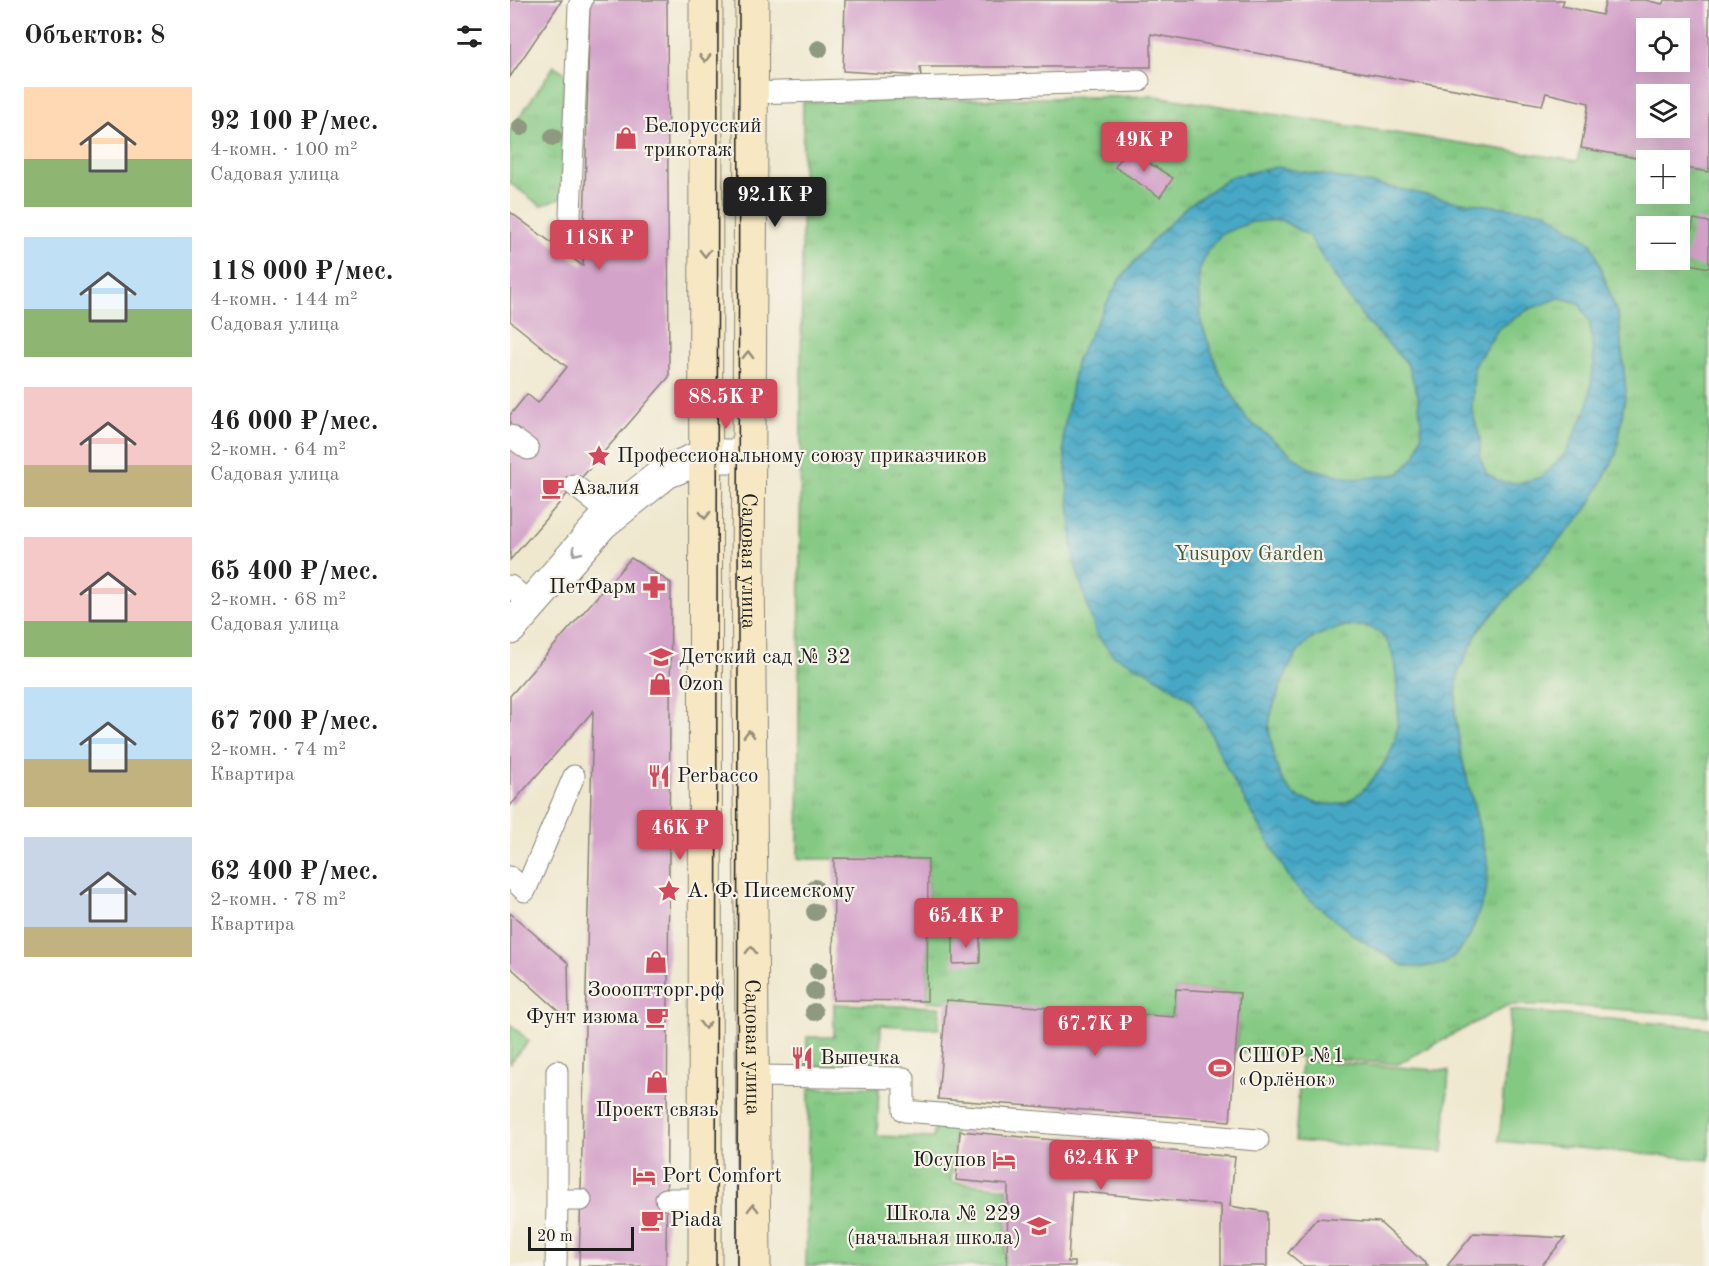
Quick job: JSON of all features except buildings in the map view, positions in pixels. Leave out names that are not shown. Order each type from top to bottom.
[{"type":"main road","name":"Садовая улица","points":[[705,0],[705,1266]]},
{"type":"main road","name":"Садовая улица","points":[[752,0],[747,456],[754,1266]]},
{"type":"street","points":[[510,628],[521,595],[611,515],[666,472],[705,456],[747,456]]},
{"type":"lane","points":[[570,214],[579,6],[582,0]]},
{"type":"lane","points":[[751,93],[1139,81]]},
{"type":"lane","points":[[510,435],[528,449]]},
{"type":"lane","points":[[574,485],[611,515]]},
{"type":"lane","points":[[510,877],[525,891],[574,776]]},
{"type":"lane","points":[[556,1266],[557,1071]]},
{"type":"lane","points":[[752,1076],[904,1078],[904,1111],[1258,1140]]},
{"type":"lane","points":[[666,1199],[705,1200]]},
{"type":"lane","points":[[556,1200],[580,1200]]},
{"type":"green space","points":[[554,66],[564,72],[561,198],[541,206],[510,183],[510,131]]},
{"type":"green space","name":"Yusupov Garden","points":[[1155,96],[1577,161],[1581,148],[1636,159],[1636,204],[1690,204],[1690,169],[1709,172],[1709,1016],[1558,1005],[1508,1005],[1398,1064],[1236,1052],[1240,993],[1176,989],[1174,1017],[927,1001],[928,859],[798,859],[803,102]]},
{"type":"green space","points":[[834,1004],[940,1007],[939,1029],[881,1025],[880,1065],[806,1066],[807,1037],[834,1037]]},
{"type":"green space","points":[[1511,1010],[1709,1028],[1709,1160],[1499,1141]]},
{"type":"green space","points":[[510,1024],[529,1041],[510,1063]]},
{"type":"green space","points":[[1301,1060],[1449,1071],[1443,1152],[1295,1141]]},
{"type":"green space","points":[[879,1087],[877,1136],[933,1138],[935,1127],[955,1129],[951,1182],[1007,1188],[1005,1266],[806,1266],[809,1088]]},
{"type":"water","points":[[1277,167],[1454,201],[1546,212],[1592,243],[1619,319],[1626,391],[1616,455],[1588,508],[1479,630],[1458,673],[1455,713],[1461,754],[1488,863],[1486,893],[1469,938],[1457,954],[1443,964],[1424,967],[1403,966],[1353,935],[1302,893],[1292,882],[1230,775],[1208,727],[1191,700],[1150,673],[1113,655],[1096,634],[1074,561],[1063,434],[1077,358],[1120,279],[1151,242],[1187,206],[1232,176]],"holes":[[[1281,220],[1309,236],[1345,293],[1366,321],[1407,363],[1418,395],[1422,433],[1416,455],[1399,474],[1354,479],[1309,468],[1247,419],[1219,372],[1201,322],[1199,272],[1207,252],[1221,234],[1252,222]],[[1559,298],[1579,303],[1590,324],[1594,364],[1588,406],[1565,454],[1542,477],[1518,483],[1501,482],[1487,474],[1480,458],[1480,438],[1472,411],[1474,366],[1498,329],[1527,310]],[[1346,626],[1362,626],[1377,631],[1387,641],[1393,655],[1397,691],[1398,719],[1389,756],[1371,782],[1350,800],[1339,804],[1311,801],[1291,792],[1281,778],[1275,762],[1269,727],[1282,683],[1299,650],[1324,633]]]},
{"type":"tram line","points":[[716,1266],[718,0]]},
{"type":"tram line","points":[[737,1266],[739,0]]},
{"type":"place","name":"Белорусский трикотаж","points":[[626,138]]},
{"type":"place","name":"Профессиональному союзу приказчиков","points":[[599,456]]},
{"type":"place","name":"Азалия","points":[[553,488]]},
{"type":"place","name":"ПетФарм","points":[[654,587]]},
{"type":"place","name":"Детский сад № 32","points":[[661,657]]},
{"type":"place","name":"Ozon","points":[[660,684]]},
{"type":"place","name":"Perbacco","points":[[659,776]]},
{"type":"place","name":"А. Ф. Писемскому","points":[[669,891]]},
{"type":"place","name":"Зоооптторг.рф","points":[[656,962]]},
{"type":"place","name":"Фунт изюма","points":[[657,1017]]},
{"type":"place","name":"Выпечка","points":[[802,1058]]},
{"type":"place","name":"СШОР №1 «Орлёнок»","points":[[1220,1068]]},
{"type":"place","name":"Проект связь","points":[[657,1082]]},
{"type":"place","name":"Юсупов","points":[[1004,1160]]},
{"type":"place","name":"Port Comfort","points":[[644,1176]]},
{"type":"place","name":"Piada","points":[[652,1220]]},
{"type":"place","name":"Школа № 229 (начальная школа)","points":[[1039,1226]]}]
